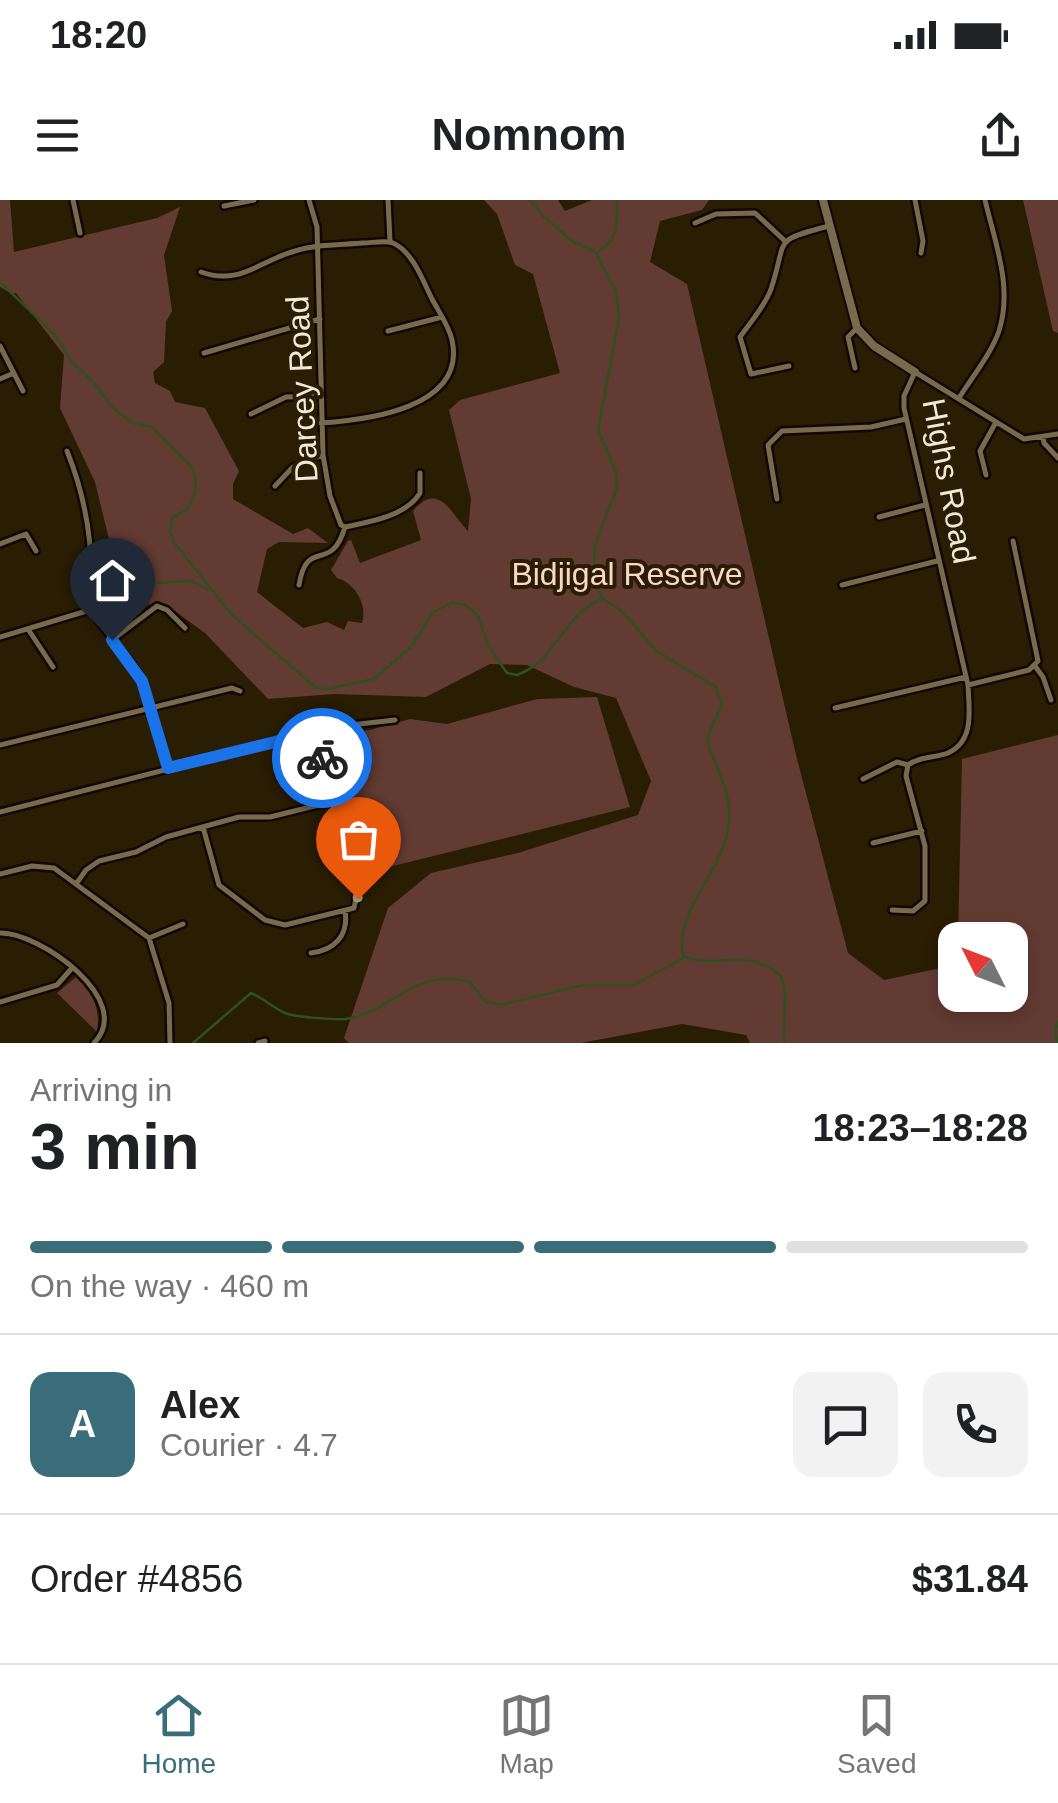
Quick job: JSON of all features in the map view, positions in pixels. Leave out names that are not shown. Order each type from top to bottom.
[{"type":"street","points":[[74,200],[80,233]]},
{"type":"street","points":[[224,206],[254,200]]},
{"type":"street","name":"Darcey Road","points":[[309,200],[315,216],[317,246],[322,455],[330,496],[338,521],[345,527]]},
{"type":"street","points":[[388,200],[390,242]]},
{"type":"street","points":[[823,200],[857,328],[848,336],[855,368]]},
{"type":"street","points":[[915,200],[922,254]]},
{"type":"street","points":[[959,398],[998,334],[1005,303],[1005,286],[986,200]]},
{"type":"street","points":[[695,223],[716,214],[755,212],[785,240]]},
{"type":"street","points":[[790,366],[751,374],[740,338],[771,292],[785,240],[829,226]]},
{"type":"street","points":[[201,272],[232,277],[269,260],[317,246],[390,242],[412,260],[452,343],[447,377],[430,397],[352,421],[321,423]]},
{"type":"street","points":[[209,287],[212,276]]},
{"type":"street","points":[[388,332],[442,316]]},
{"type":"street","points":[[204,352],[320,319]]},
{"type":"street","name":"Highs Road","points":[[857,328],[874,346],[915,372],[904,396],[906,419],[967,681],[968,733],[949,752],[908,764],[897,762],[862,778]]},
{"type":"street","points":[[0,346],[23,391]]},
{"type":"street","points":[[915,372],[1024,439],[1058,434]]},
{"type":"street","points":[[0,380],[14,373]]},
{"type":"street","points":[[252,414],[286,397],[321,396]]},
{"type":"street","points":[[778,499],[768,445],[782,431],[871,427],[906,419]]},
{"type":"street","points":[[986,475],[980,451],[996,422]]},
{"type":"street","points":[[1043,438],[1058,458]]},
{"type":"street","points":[[67,451],[88,512],[90,610],[138,672],[168,768]]},
{"type":"street","points":[[275,486],[293,468],[322,455]]},
{"type":"street","points":[[300,585],[304,564],[314,556],[329,555],[335,550],[345,527],[405,510],[420,493],[420,473]]},
{"type":"street","points":[[879,518],[925,505]]},
{"type":"street","points":[[0,544],[26,534],[36,551]]},
{"type":"street","points":[[834,708],[1035,666],[1038,655],[1013,541]]},
{"type":"street","points":[[842,585],[937,561]]},
{"type":"street","points":[[112,640],[157,606],[167,610],[184,628]]},
{"type":"street","points":[[0,636],[90,610]]},
{"type":"street","points":[[28,629],[54,667]]},
{"type":"street","points":[[1035,666],[1044,677],[1051,700]]},
{"type":"street","points":[[0,746],[232,688],[240,691]]},
{"type":"street","points":[[0,812],[316,732],[396,720]]},
{"type":"street","points":[[203,826],[219,885],[265,920],[285,925],[354,908],[358,899],[316,732]]},
{"type":"street","points":[[892,910],[913,911],[926,901],[922,831],[906,776],[908,764]]},
{"type":"street","points":[[76,884],[99,861],[136,852],[166,837],[239,818],[270,817],[331,802]]},
{"type":"street","points":[[873,843],[922,831]]},
{"type":"street","points":[[0,874],[44,866],[54,868],[150,938],[169,1003],[170,1043]]},
{"type":"street","points":[[311,953],[325,951],[339,941],[346,925],[345,911]]},
{"type":"street","points":[[150,938],[183,924]]},
{"type":"street","points":[[0,932],[30,937],[92,984],[104,1023],[102,1035],[94,1043]]},
{"type":"street","points":[[0,1002],[57,985],[72,968]]},
{"type":"green space","name":"Bidjigal Reserve","points":[[0,200],[10,200],[14,252],[157,218],[180,207],[164,255],[172,311],[166,322],[164,362],[153,372],[155,383],[170,391],[175,402],[205,408],[239,471],[233,484],[233,499],[293,534],[308,528],[328,543],[279,542],[267,549],[257,592],[303,628],[327,622],[344,630],[348,621],[362,623],[363,616],[354,590],[331,570],[348,541],[351,540],[360,563],[421,540],[413,511],[430,499],[444,503],[468,531],[471,499],[449,410],[460,400],[560,373],[533,274],[515,265],[497,214],[484,200],[558,200],[565,211],[592,200],[709,200],[702,210],[660,221],[650,262],[687,284],[796,755],[848,953],[884,980],[938,969],[938,1012],[1028,1012],[1028,922],[958,922],[962,759],[1058,735],[1058,1043],[750,1043],[746,1035],[682,1024],[581,1043],[349,1043],[344,1038],[388,908],[431,873],[518,853],[638,815],[651,781],[616,698],[574,687],[527,665],[490,664],[426,697],[334,694],[268,699],[205,633],[165,604],[125,605],[95,482],[60,408],[64,355],[16,293],[0,287]]},
{"type":"green space","points":[[1023,200],[1058,200],[1058,333],[1053,331]]},
{"type":"green space","points":[[597,697],[630,807],[357,875],[321,736],[370,730],[410,719],[447,724],[537,699]]},
{"type":"green space","points":[[76,977],[94,1002],[97,1032],[57,993]]},
{"type":"waterway","points":[[530,200],[572,241],[594,251]]},
{"type":"waterway","points":[[617,200],[613,237],[596,253],[616,292],[619,317],[598,430],[616,472],[617,488],[594,548],[595,582],[602,598],[624,613],[656,651],[716,687],[722,704],[707,739],[727,797],[729,826],[716,863],[689,914],[682,951],[685,957],[697,960],[756,962],[781,976],[785,991],[784,1043]]},
{"type":"waterway","points":[[0,282],[56,336],[72,362],[113,408],[133,423],[152,427],[190,465],[196,476],[195,494],[187,509],[172,518],[170,532],[174,542],[232,615],[316,688],[374,679],[412,646],[432,613],[452,603],[465,605],[477,614],[489,647],[507,673],[517,675],[541,660],[576,617],[602,599]]},
{"type":"waterway","points":[[142,584],[192,581],[208,590]]},
{"type":"waterway","points":[[193,1043],[251,993],[290,1014],[346,1019],[433,980],[470,982],[486,1002],[501,1005],[583,985],[634,985],[685,957]]},
{"type":"waterway","points":[[1057,1043],[1058,1022]]},
{"type":"way so far","points":[[322,758],[358,899]]},
{"type":"route","points":[[112,640],[142,681],[168,768],[316,732],[322,758]]}]
